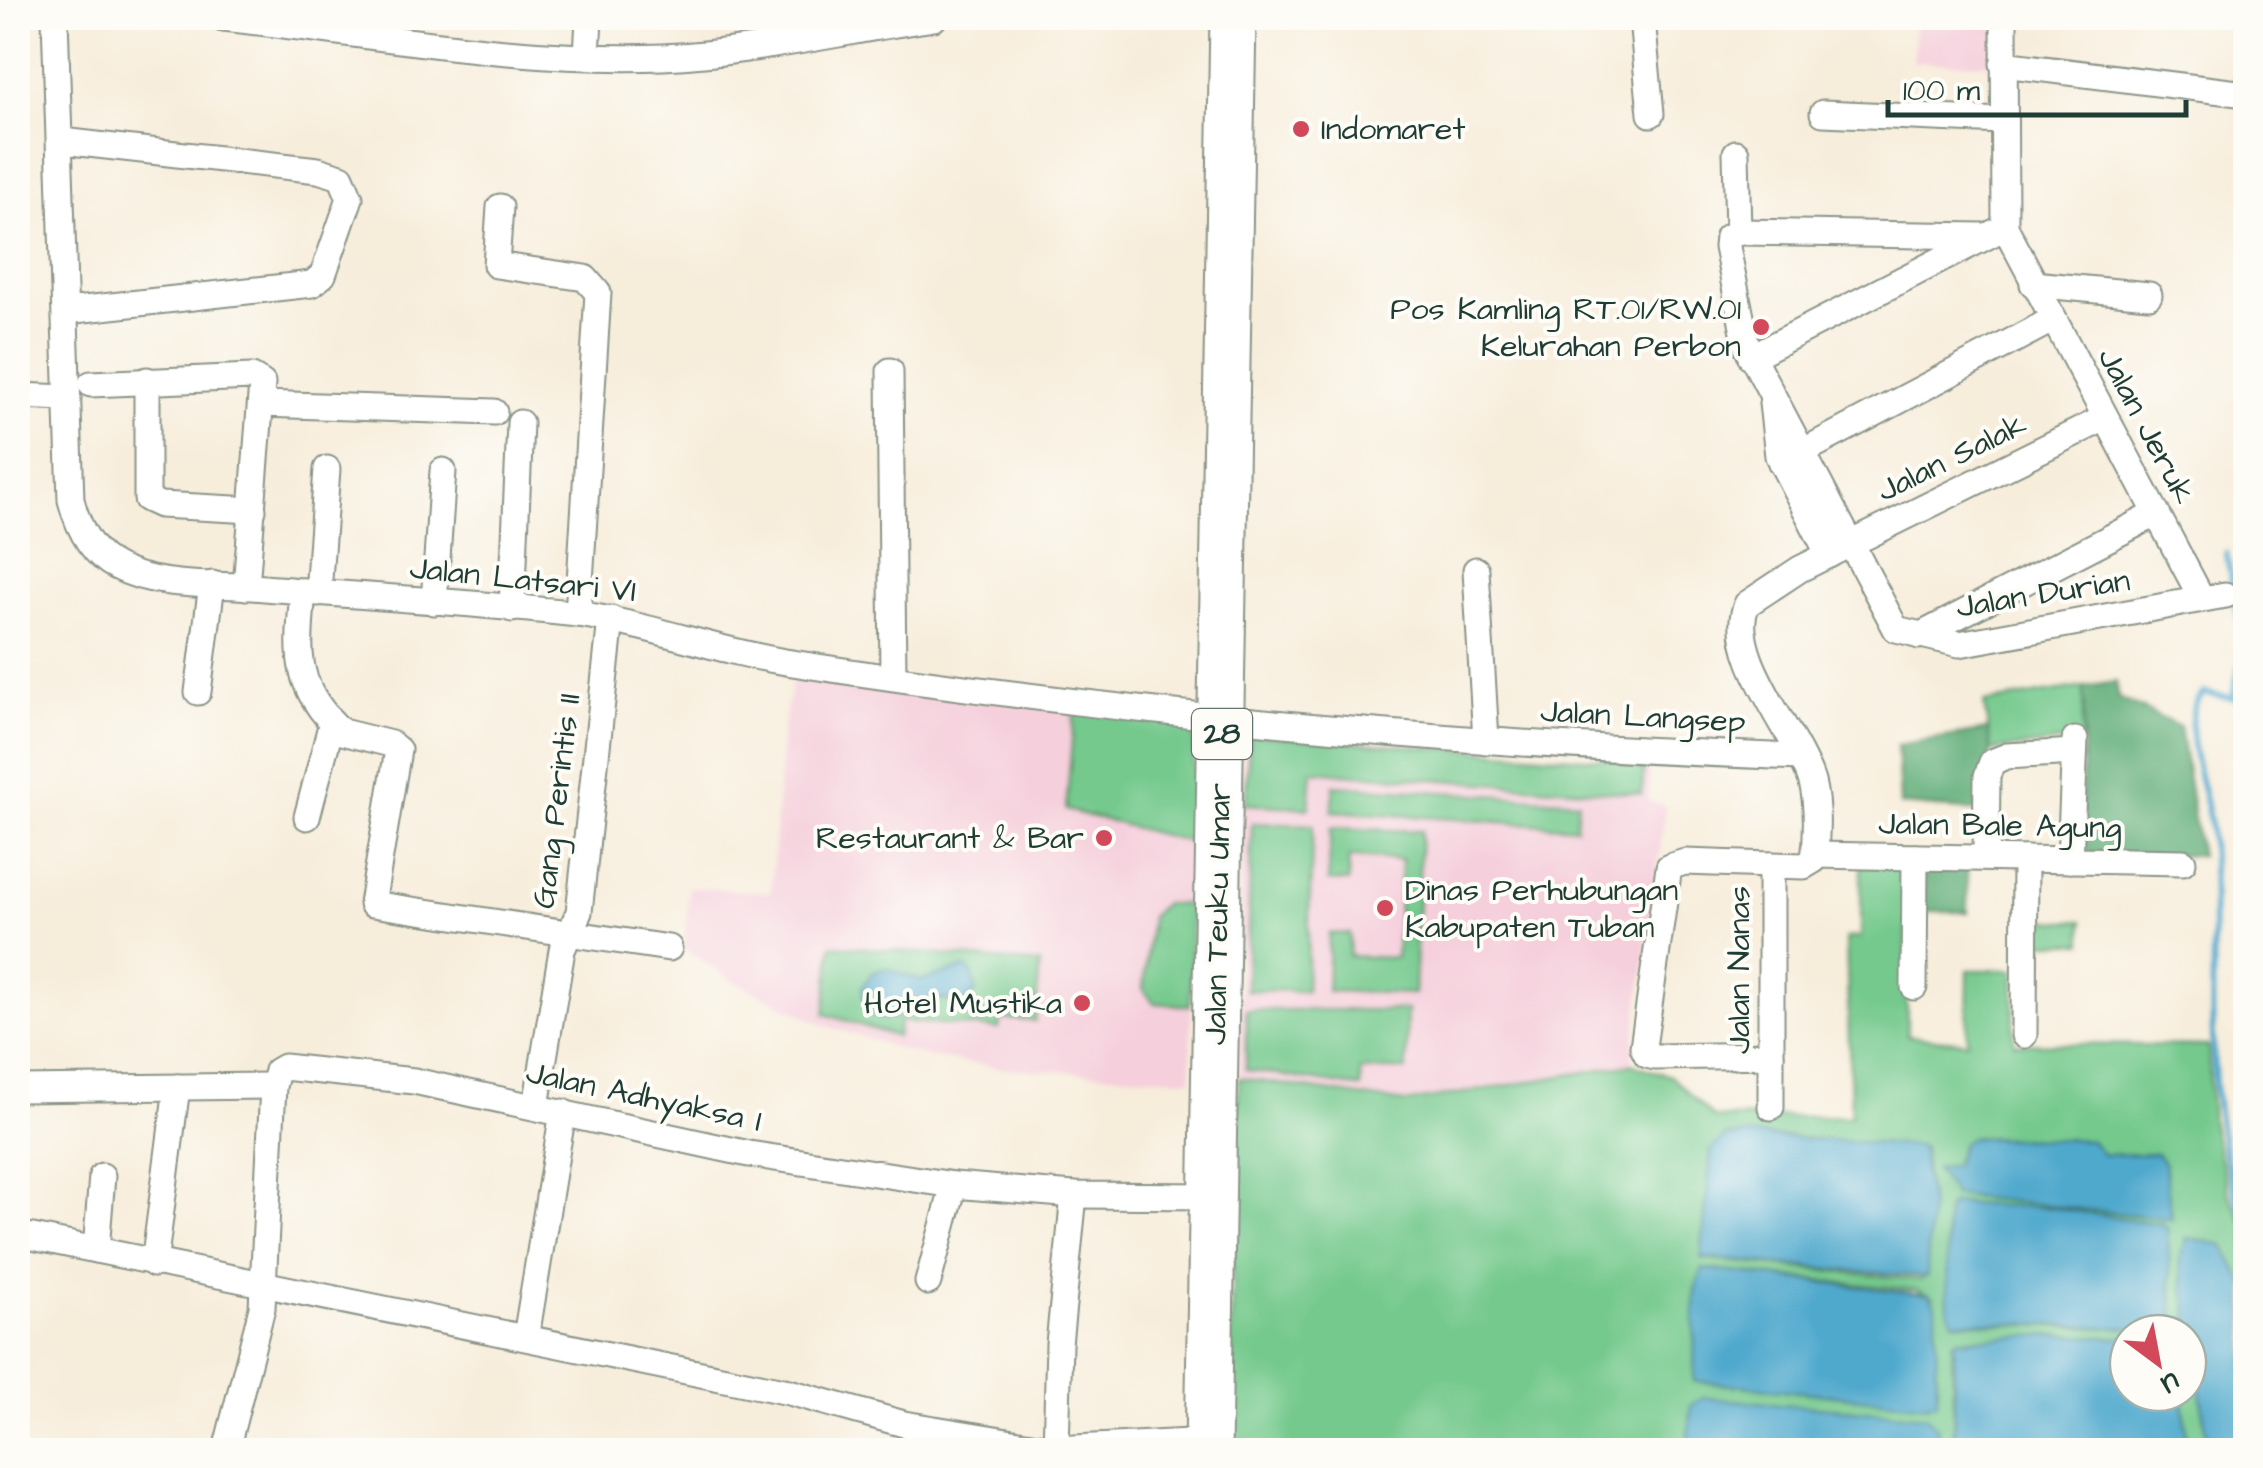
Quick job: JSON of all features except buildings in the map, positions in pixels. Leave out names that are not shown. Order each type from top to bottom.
[{"type":"highway","name":"Jalan Teuku Umar","points":[[1208,1446],[1232,18]]},
{"type":"street","name":"Jalan Latsari VI","points":[[55,18],[71,500],[101,557],[130,573],[212,584],[578,614],[612,619],[744,655],[1222,721]]},
{"type":"street","points":[[223,18],[327,23],[587,56],[681,56],[934,18]]},
{"type":"street","points":[[587,56],[589,18]]},
{"type":"street","points":[[1642,18],[1651,114]]},
{"type":"street","name":"Jalan Jeruk","points":[[2004,18],[2004,121],[1996,232],[2033,284],[2156,514],[2213,597]]},
{"type":"street","points":[[2003,64],[2246,94]]},
{"type":"street","points":[[1822,112],[2004,121]]},
{"type":"street","points":[[62,141],[318,170],[341,178],[350,198],[326,270],[316,283],[66,311]]},
{"type":"street","name":"Jalan Durian","points":[[1736,153],[1738,232],[1728,237],[1727,247],[1742,328],[1772,396],[1791,457],[1838,550],[1891,624],[1919,636],[1968,643],[2213,597]]},
{"type":"street","points":[[500,207],[496,266],[585,278],[598,293],[578,614]]},
{"type":"street","points":[[1738,232],[1996,232]]},
{"type":"street","points":[[1752,357],[1996,232]]},
{"type":"street","name":"Jalan Jeruk","points":[[2033,284],[2149,295]]},
{"type":"street","points":[[1791,457],[2052,320]]},
{"type":"street","points":[[890,371],[893,677]]},
{"type":"street","points":[[91,384],[252,377],[262,382],[246,587]]},
{"type":"street","points":[[146,380],[148,499],[160,505],[253,510]]},
{"type":"street","points":[[18,396],[68,398]]},
{"type":"street","points":[[262,404],[494,412]]},
{"type":"street","name":"Jalan Salak","points":[[1838,550],[2105,418]]},
{"type":"street","points":[[512,608],[520,424]]},
{"type":"street","points":[[327,470],[298,664],[332,722],[346,735],[391,744],[398,750],[371,903],[670,948]]},
{"type":"street","points":[[434,602],[443,472]]},
{"type":"street","points":[[1919,636],[2156,514]]},
{"type":"street","name":"Jalan Langsep","points":[[1800,757],[1764,696],[1743,615],[1747,604],[1763,590],[1838,550]]},
{"type":"street","points":[[1476,570],[1486,741]]},
{"type":"street","points":[[198,692],[212,584]]},
{"type":"street","name":"Gang Perintis II","points":[[536,1106],[562,950],[578,912],[612,619]]},
{"type":"street","name":"Jalan Langsep","points":[[1222,721],[1486,741],[1800,757]]},
{"type":"street","points":[[307,817],[332,722]]},
{"type":"street","points":[[1986,858],[1987,776],[1992,762],[2007,756],[2074,746],[2070,860]]},
{"type":"street","points":[[1800,757],[1814,791],[1816,855]]},
{"type":"street","name":"Jalan Bale Agung","points":[[1816,855],[2183,862]]},
{"type":"street","name":"Jalan Nanas","points":[[1771,1106],[1771,865],[1808,865],[1816,855]]},
{"type":"street","points":[[1914,987],[1915,857]]},
{"type":"street","points":[[2024,1034],[2025,859]]},
{"type":"street","points":[[1771,865],[1685,862],[1668,866],[1643,1047],[1647,1055],[1655,1057],[1771,1055]]},
{"type":"street","name":"Jalan Adhyaksa I","points":[[273,1086],[276,1071],[284,1066],[414,1081],[749,1154],[954,1185],[1074,1195],[1213,1196]]},
{"type":"street","points":[[18,1089],[273,1086],[264,1284],[256,1346],[226,1450]]},
{"type":"street","points":[[154,1264],[177,1087]]},
{"type":"street","points":[[526,1336],[563,1112]]},
{"type":"street","points":[[96,1250],[102,1176]]},
{"type":"street","points":[[928,1282],[954,1185]]},
{"type":"street","points":[[1056,1449],[1059,1344],[1074,1195]]},
{"type":"street","points":[[18,1234],[789,1392],[904,1424],[1056,1449],[1208,1446]]},
{"type":"shaded area","points":[[1915,18],[1997,18],[1996,64],[1913,62]]},
{"type":"shaded area","name":"Hotel Mustika","points":[[793,675],[1075,705],[1067,810],[1193,843],[1191,1079],[1002,1068],[923,1056],[821,1024],[733,981],[684,949],[689,887],[771,892],[782,734]]},
{"type":"shaded area","name":"Dinas Perhubungan Kabupaten Tuban","points":[[1243,732],[1650,761],[1649,801],[1666,806],[1631,1064],[1405,1103],[1239,1078]]},
{"type":"green space","points":[[2116,682],[2119,698],[2180,727],[2200,856],[2080,854],[2084,687]]},
{"type":"green space","points":[[2084,687],[2082,739],[1991,751],[1984,703]]},
{"type":"green space","points":[[1075,705],[1194,726],[1193,843],[1066,810]]},
{"type":"green space","points":[[1988,730],[1991,751],[1977,811],[1900,805],[1897,745]]},
{"type":"green space","points":[[1250,735],[1644,762],[1642,794],[1312,771],[1309,808],[1245,804]]},
{"type":"green space","points":[[1334,785],[1578,801],[1576,827],[1332,811]]},
{"type":"green space","points":[[1252,823],[1313,825],[1306,991],[1246,990]]},
{"type":"green space","points":[[1331,828],[1421,831],[1414,994],[1327,991],[1329,933],[1350,934],[1349,956],[1396,958],[1401,860],[1349,857],[1348,882],[1328,881]]},
{"type":"green space","points":[[1861,866],[1906,866],[1907,1036],[1967,1042],[1968,970],[2014,970],[2014,1043],[2208,1046],[2212,1125],[2229,1193],[2246,1230],[2245,1286],[2224,1245],[2187,1238],[2180,1260],[2188,1313],[2173,1313],[2167,1228],[2162,1224],[2053,1208],[1951,1204],[1946,1211],[1948,1302],[1956,1322],[2108,1328],[2108,1338],[1958,1338],[1952,1345],[1954,1450],[1938,1450],[1938,1431],[1926,1416],[1704,1398],[1691,1405],[1687,1450],[1227,1450],[1239,1078],[1405,1103],[1631,1064],[1671,1076],[1714,1118],[1851,1116],[1846,938],[1861,937]],"holes":[[[1727,1136],[1923,1148],[1930,1207],[1922,1280],[1702,1259],[1711,1150]],[[1975,1137],[2090,1140],[2103,1155],[2157,1154],[2164,1163],[2172,1219],[1954,1195],[1938,1167],[1954,1165],[1962,1144]],[[1703,1269],[1917,1290],[1933,1297],[1938,1392],[1929,1405],[1694,1381],[1695,1290]]]},
{"type":"green space","points":[[1923,867],[1967,867],[1968,912],[1923,912]]},
{"type":"green space","points":[[1164,904],[1192,904],[1190,1006],[1154,1003],[1143,989],[1151,916]]},
{"type":"green space","points":[[2032,921],[2083,921],[2083,943],[2032,943]]},
{"type":"green space","points":[[832,945],[1040,964],[1035,1021],[1001,1019],[999,1029],[900,1021],[897,1037],[825,1014]]},
{"type":"green space","points":[[1246,1010],[1407,1010],[1406,1070],[1360,1070],[1361,1088],[1246,1070]]},
{"type":"green space","points":[[2184,1413],[2203,1413],[2209,1450],[2188,1450]]},
{"type":"water","points":[[886,968],[921,981],[965,968],[973,974],[976,991],[965,1002],[929,999],[894,1018],[879,1018],[865,1005],[862,987],[873,972]]},
{"type":"water","points":[[1724,1137],[1921,1146],[1930,1207],[1927,1277],[1701,1258],[1711,1150]]},
{"type":"water","points":[[1970,1138],[2091,1140],[2103,1155],[2157,1154],[2164,1163],[2172,1219],[1954,1195],[1936,1169],[1954,1165],[1962,1144]]},
{"type":"water","points":[[1955,1203],[2053,1208],[2162,1224],[2167,1228],[2173,1313],[2108,1313],[2108,1327],[1953,1321],[1948,1309],[1947,1208]]},
{"type":"water","points":[[2187,1238],[2224,1245],[2245,1286],[2245,1450],[2209,1450],[2203,1413],[2208,1413],[2208,1313],[2188,1313],[2180,1260]]},
{"type":"water","points":[[1703,1269],[1930,1295],[1936,1306],[1937,1402],[1920,1404],[1694,1381],[1695,1290]]},
{"type":"water","points":[[2047,1335],[2108,1337],[2108,1413],[2184,1413],[2188,1450],[1954,1450],[1954,1340]]},
{"type":"water","points":[[1704,1398],[1926,1416],[1937,1427],[1938,1450],[1687,1450],[1691,1405]]},
{"type":"waterway","points":[[2226,553],[2244,645],[2233,696]]},
{"type":"waterway","points":[[2246,700],[2204,693],[2192,719],[2195,755],[2210,825],[2213,1026],[2220,1125],[2230,1174],[2246,1221]]},
{"type":"place","name":"Indomaret","points":[[1301,129]]},
{"type":"place","name":"Pos Kamling RT.01/RW.01 Kelurahan Perbon","points":[[1761,327]]},
{"type":"place","name":"Restaurant & Bar","points":[[1104,838]]},
{"type":"place","name":"Dinas Perhubungan Kabupaten Tuban","points":[[1385,908]]},
{"type":"place","name":"Hotel Mustika","points":[[1082,1003]]}]
